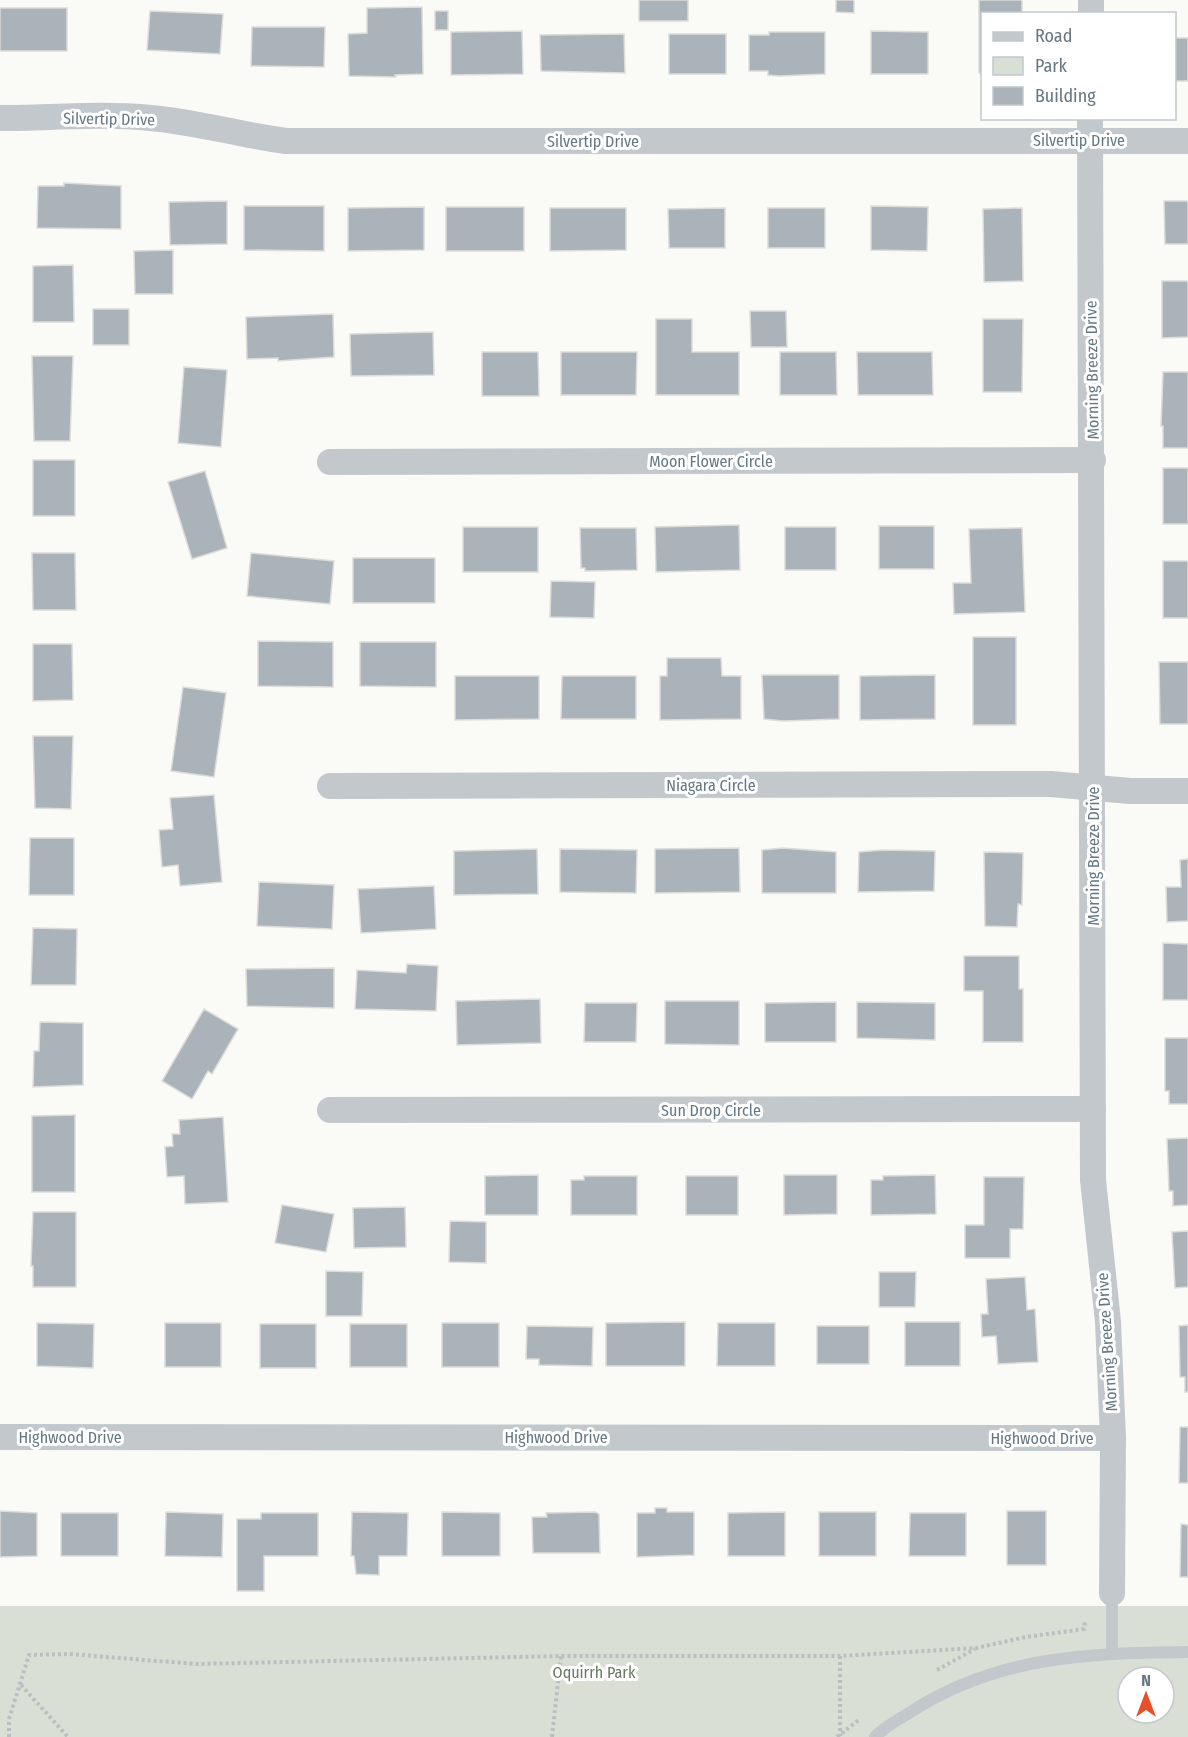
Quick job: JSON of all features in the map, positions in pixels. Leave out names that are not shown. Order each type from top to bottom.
[{"type":"street","name":"Silvertip Drive","points":[[0,118],[148,117],[197,123],[243,135],[286,141],[1090,129],[1188,141]]},
{"type":"street","name":"Morning Breeze Drive","points":[[1090,129],[1093,460],[1093,1180],[1108,1322],[1113,1438],[1112,1593]]},
{"type":"street","name":"Moon Flower Circle","points":[[330,462],[1093,460]]},
{"type":"street","name":"Niagara Circle","points":[[330,786],[1051,784],[1093,788],[1188,791]]},
{"type":"street","name":"Sun Drop Circle","points":[[330,1110],[1093,1109]]},
{"type":"street","name":"Highwood Drive","points":[[0,1437],[1113,1438]]},
{"type":"lane","points":[[1112,1593],[1112,1653]]},
{"type":"lane","points":[[875,1737],[930,1700],[983,1677],[1054,1658],[1112,1653],[1188,1652]]},
{"type":"path","points":[[9,1737],[9,1719],[29,1655],[69,1654],[196,1664],[561,1656],[840,1656],[976,1648],[1026,1637],[1084,1629],[1084,1622]]},
{"type":"path","points":[[552,1737],[561,1656]]},
{"type":"path","points":[[839,1736],[840,1656]]},
{"type":"path","points":[[20,1684],[68,1737]]},
{"type":"green space","name":"Oquirrh Park","points":[[0,1606],[1188,1606],[1188,1737],[0,1737]]},
{"type":"building","points":[[639,0],[688,0],[688,21],[639,21]]},
{"type":"building","points":[[836,0],[854,0],[854,13],[836,12]]},
{"type":"building","points":[[979,0],[1022,0],[1022,12],[981,12],[981,73],[979,73]]},
{"type":"building","points":[[422,7],[423,74],[395,75],[396,77],[349,76],[348,34],[367,33],[367,8]]},
{"type":"building","points":[[0,8],[67,8],[67,51],[0,51]]},
{"type":"building","points":[[150,11],[223,14],[220,54],[147,50]]},
{"type":"building","points":[[435,11],[448,11],[448,30],[435,30]]},
{"type":"building","points":[[252,27],[325,27],[324,67],[251,66]]},
{"type":"building","points":[[522,31],[523,74],[451,75],[451,32]]},
{"type":"building","points":[[871,31],[928,32],[928,74],[871,74]]},
{"type":"building","points":[[769,32],[825,32],[825,74],[779,76],[768,75],[768,71],[749,71],[749,35],[769,35]]},
{"type":"building","points":[[624,34],[625,73],[541,71],[540,35]]},
{"type":"building","points":[[669,34],[726,34],[726,74],[669,74]]},
{"type":"building","points":[[1176,38],[1188,38],[1188,81],[1176,81]]},
{"type":"building","points":[[64,183],[121,186],[121,229],[37,228],[38,186],[64,186]]},
{"type":"building","points":[[227,201],[227,244],[170,245],[169,202]]},
{"type":"building","points":[[1164,201],[1188,201],[1188,244],[1165,244]]},
{"type":"building","points":[[244,206],[324,206],[324,251],[244,250]]},
{"type":"building","points":[[871,206],[928,207],[927,251],[871,250]]},
{"type":"building","points":[[424,207],[424,250],[348,251],[348,208]]},
{"type":"building","points":[[446,207],[524,207],[524,251],[446,251]]},
{"type":"building","points":[[550,208],[626,208],[626,250],[550,251]]},
{"type":"building","points":[[725,208],[725,248],[669,248],[668,209]]},
{"type":"building","points":[[768,208],[825,208],[825,248],[768,248]]},
{"type":"building","points":[[1022,208],[1023,281],[984,282],[983,209]]},
{"type":"building","points":[[173,250],[173,294],[135,294],[134,251]]},
{"type":"building","points":[[73,265],[74,322],[33,322],[33,266]]},
{"type":"building","points":[[1162,281],[1188,281],[1188,337],[1162,338]]},
{"type":"building","points":[[93,309],[129,309],[129,345],[93,345]]},
{"type":"building","points":[[750,311],[786,311],[787,347],[751,347]]},
{"type":"building","points":[[333,314],[334,357],[278,361],[278,358],[247,359],[246,317]]},
{"type":"building","points":[[656,319],[692,319],[692,352],[739,352],[739,395],[656,395]]},
{"type":"building","points":[[983,319],[1023,319],[1022,392],[983,392]]},
{"type":"building","points":[[433,332],[434,375],[351,376],[350,334]]},
{"type":"building","points":[[482,352],[538,352],[539,396],[482,396]]},
{"type":"building","points":[[561,352],[637,352],[636,395],[561,395]]},
{"type":"building","points":[[780,352],[836,352],[837,395],[780,395]]},
{"type":"building","points":[[857,352],[932,352],[933,395],[858,395]]},
{"type":"building","points":[[32,356],[73,356],[70,441],[34,441]]},
{"type":"building","points":[[184,367],[227,370],[221,447],[178,443]]},
{"type":"building","points":[[1163,372],[1188,372],[1188,448],[1163,448],[1163,426],[1161,426]]},
{"type":"building","points":[[33,460],[75,460],[75,516],[33,516]]},
{"type":"building","points":[[1163,468],[1188,468],[1188,524],[1163,524]]},
{"type":"building","points":[[205,471],[227,548],[192,559],[168,482]]},
{"type":"building","points":[[739,525],[740,570],[656,572],[655,527]]},
{"type":"building","points":[[879,526],[934,526],[934,569],[879,569]]},
{"type":"building","points":[[463,527],[538,527],[538,572],[463,572]]},
{"type":"building","points":[[785,527],[836,527],[836,570],[785,570]]},
{"type":"building","points":[[580,528],[636,528],[637,570],[585,571],[585,568],[581,568]]},
{"type":"building","points":[[1022,528],[1025,612],[954,614],[953,583],[971,583],[969,529]]},
{"type":"building","points":[[32,553],[75,553],[76,610],[33,610]]},
{"type":"building","points":[[251,553],[334,561],[330,604],[247,596]]},
{"type":"building","points":[[353,558],[435,558],[435,603],[353,603]]},
{"type":"building","points":[[1163,561],[1188,561],[1188,618],[1163,618]]},
{"type":"building","points":[[551,581],[595,582],[594,618],[550,617]]},
{"type":"building","points":[[973,637],[1016,637],[1016,725],[973,725]]},
{"type":"building","points":[[258,641],[333,642],[333,687],[258,686]]},
{"type":"building","points":[[360,642],[436,642],[436,687],[360,686]]},
{"type":"building","points":[[33,644],[72,644],[73,700],[33,701]]},
{"type":"building","points":[[667,658],[721,658],[722,676],[741,676],[741,719],[660,720],[660,676],[667,676]]},
{"type":"building","points":[[1159,662],[1188,662],[1188,724],[1160,724]]},
{"type":"building","points":[[762,675],[839,675],[839,719],[783,721],[764,719]]},
{"type":"building","points":[[935,675],[935,719],[860,720],[860,676]]},
{"type":"building","points":[[455,676],[539,676],[539,719],[455,720]]},
{"type":"building","points":[[562,676],[636,676],[636,719],[561,719]]},
{"type":"building","points":[[183,687],[226,693],[214,777],[171,771]]},
{"type":"building","points":[[33,736],[73,736],[71,809],[35,808]]},
{"type":"building","points":[[214,795],[222,882],[180,886],[178,865],[162,867],[159,830],[173,829],[170,798]]},
{"type":"building","points":[[30,838],[74,838],[74,895],[29,895]]},
{"type":"building","points":[[739,848],[740,892],[655,893],[655,849]]},
{"type":"building","points":[[783,848],[836,852],[836,893],[762,893],[762,850]]},
{"type":"building","points":[[537,849],[538,894],[454,895],[454,851]]},
{"type":"building","points":[[560,849],[637,850],[636,893],[560,892]]},
{"type":"building","points":[[935,851],[934,891],[858,892],[859,852]]},
{"type":"building","points":[[984,852],[1023,853],[1022,905],[1018,904],[1017,927],[985,926]]},
{"type":"building","points":[[1188,859],[1188,921],[1167,922],[1166,887],[1181,887],[1180,860]]},
{"type":"building","points":[[259,882],[334,885],[332,929],[257,926]]},
{"type":"building","points":[[434,886],[436,929],[361,933],[358,889]]},
{"type":"building","points":[[33,928],[77,929],[76,985],[31,985]]},
{"type":"building","points":[[1163,943],[1188,944],[1188,1000],[1163,1000]]},
{"type":"building","points":[[964,956],[1019,956],[1019,989],[1023,989],[1023,1042],[983,1042],[983,991],[964,991]]},
{"type":"building","points":[[407,964],[438,966],[436,1011],[355,1009],[357,970],[406,973]]},
{"type":"building","points":[[334,968],[334,1008],[247,1006],[246,969]]},
{"type":"building","points":[[540,999],[541,1043],[457,1045],[456,1001]]},
{"type":"building","points":[[665,1001],[739,1001],[739,1045],[665,1044]]},
{"type":"building","points":[[836,1002],[836,1042],[765,1042],[765,1003]]},
{"type":"building","points":[[857,1002],[935,1003],[935,1040],[857,1038]]},
{"type":"building","points":[[585,1003],[637,1003],[636,1042],[584,1042]]},
{"type":"building","points":[[204,1009],[238,1029],[212,1074],[208,1071],[192,1099],[162,1081]]},
{"type":"building","points":[[40,1022],[83,1023],[83,1085],[33,1087],[34,1051],[39,1051]]},
{"type":"building","points":[[1165,1038],[1188,1038],[1188,1104],[1169,1104],[1169,1091],[1165,1091]]},
{"type":"building","points":[[75,1115],[75,1192],[32,1192],[32,1116]]},
{"type":"building","points":[[223,1117],[228,1202],[185,1204],[184,1176],[167,1177],[165,1147],[173,1146],[172,1134],[180,1134],[179,1120]]},
{"type":"building","points":[[1188,1138],[1188,1205],[1173,1206],[1173,1191],[1169,1191],[1167,1139]]},
{"type":"building","points":[[538,1175],[538,1215],[485,1215],[485,1176]]},
{"type":"building","points":[[784,1175],[837,1175],[837,1214],[784,1215]]},
{"type":"building","points":[[935,1175],[936,1214],[871,1215],[871,1180],[883,1180],[883,1176]]},
{"type":"building","points":[[584,1176],[637,1176],[637,1215],[571,1215],[571,1180],[584,1180]]},
{"type":"building","points":[[686,1176],[738,1176],[738,1215],[686,1215]]},
{"type":"building","points":[[984,1177],[1024,1177],[1023,1229],[1010,1229],[1010,1258],[965,1258],[965,1225],[984,1225]]},
{"type":"building","points":[[282,1205],[334,1214],[326,1252],[275,1243]]},
{"type":"building","points":[[405,1207],[406,1247],[354,1248],[353,1208]]},
{"type":"building","points":[[33,1212],[76,1212],[76,1287],[33,1287],[33,1266],[31,1266]]},
{"type":"building","points":[[450,1221],[486,1222],[486,1263],[449,1262]]},
{"type":"building","points":[[1188,1231],[1188,1287],[1175,1288],[1172,1232]]},
{"type":"building","points":[[326,1271],[363,1272],[362,1316],[326,1316]]},
{"type":"building","points":[[879,1272],[916,1272],[915,1307],[879,1307]]},
{"type":"building","points":[[1025,1277],[1027,1310],[1035,1309],[1038,1362],[998,1364],[996,1336],[982,1337],[981,1314],[988,1314],[986,1279]]},
{"type":"building","points":[[685,1322],[685,1366],[606,1366],[606,1323]]},
{"type":"building","points":[[905,1322],[960,1322],[960,1366],[905,1366]]},
{"type":"building","points":[[37,1323],[94,1324],[93,1368],[37,1366]]},
{"type":"building","points":[[165,1323],[221,1323],[221,1367],[165,1367]]},
{"type":"building","points":[[442,1323],[499,1323],[499,1367],[442,1367]]},
{"type":"building","points":[[718,1323],[775,1323],[775,1366],[717,1366]]},
{"type":"building","points":[[260,1324],[316,1324],[316,1368],[260,1368]]},
{"type":"building","points":[[350,1324],[407,1324],[407,1367],[350,1367]]},
{"type":"building","points":[[1188,1325],[1188,1392],[1185,1392],[1185,1377],[1180,1377],[1179,1326]]},
{"type":"building","points":[[527,1326],[593,1327],[592,1366],[539,1365],[539,1359],[526,1359]]},
{"type":"building","points":[[817,1326],[869,1326],[869,1364],[817,1364]]},
{"type":"building","points":[[1180,1427],[1188,1427],[1188,1483],[1179,1483]]},
{"type":"building","points":[[655,1508],[667,1508],[667,1512],[694,1512],[694,1555],[637,1557],[637,1513],[655,1513]]},
{"type":"building","points":[[0,1511],[37,1513],[37,1556],[0,1557]]},
{"type":"building","points":[[1007,1511],[1046,1511],[1046,1565],[1007,1565]]},
{"type":"building","points":[[166,1512],[223,1514],[222,1557],[165,1556]]},
{"type":"building","points":[[352,1512],[408,1513],[407,1556],[379,1556],[379,1575],[356,1574],[354,1556],[351,1556]]},
{"type":"building","points":[[442,1512],[500,1513],[500,1556],[442,1556]]},
{"type":"building","points":[[595,1512],[599,1514],[600,1553],[533,1553],[532,1517],[547,1517],[546,1513]]},
{"type":"building","points":[[785,1512],[785,1556],[728,1556],[728,1513]]},
{"type":"building","points":[[819,1512],[876,1512],[876,1556],[819,1556]]},
{"type":"building","points":[[61,1513],[118,1513],[118,1556],[61,1556]]},
{"type":"building","points":[[261,1513],[318,1513],[318,1556],[264,1556],[264,1591],[237,1591],[237,1519],[261,1519]]},
{"type":"building","points":[[910,1513],[966,1513],[966,1556],[909,1556]]},
{"type":"building","points":[[1181,1524],[1188,1525],[1188,1577],[1180,1577]]}]
